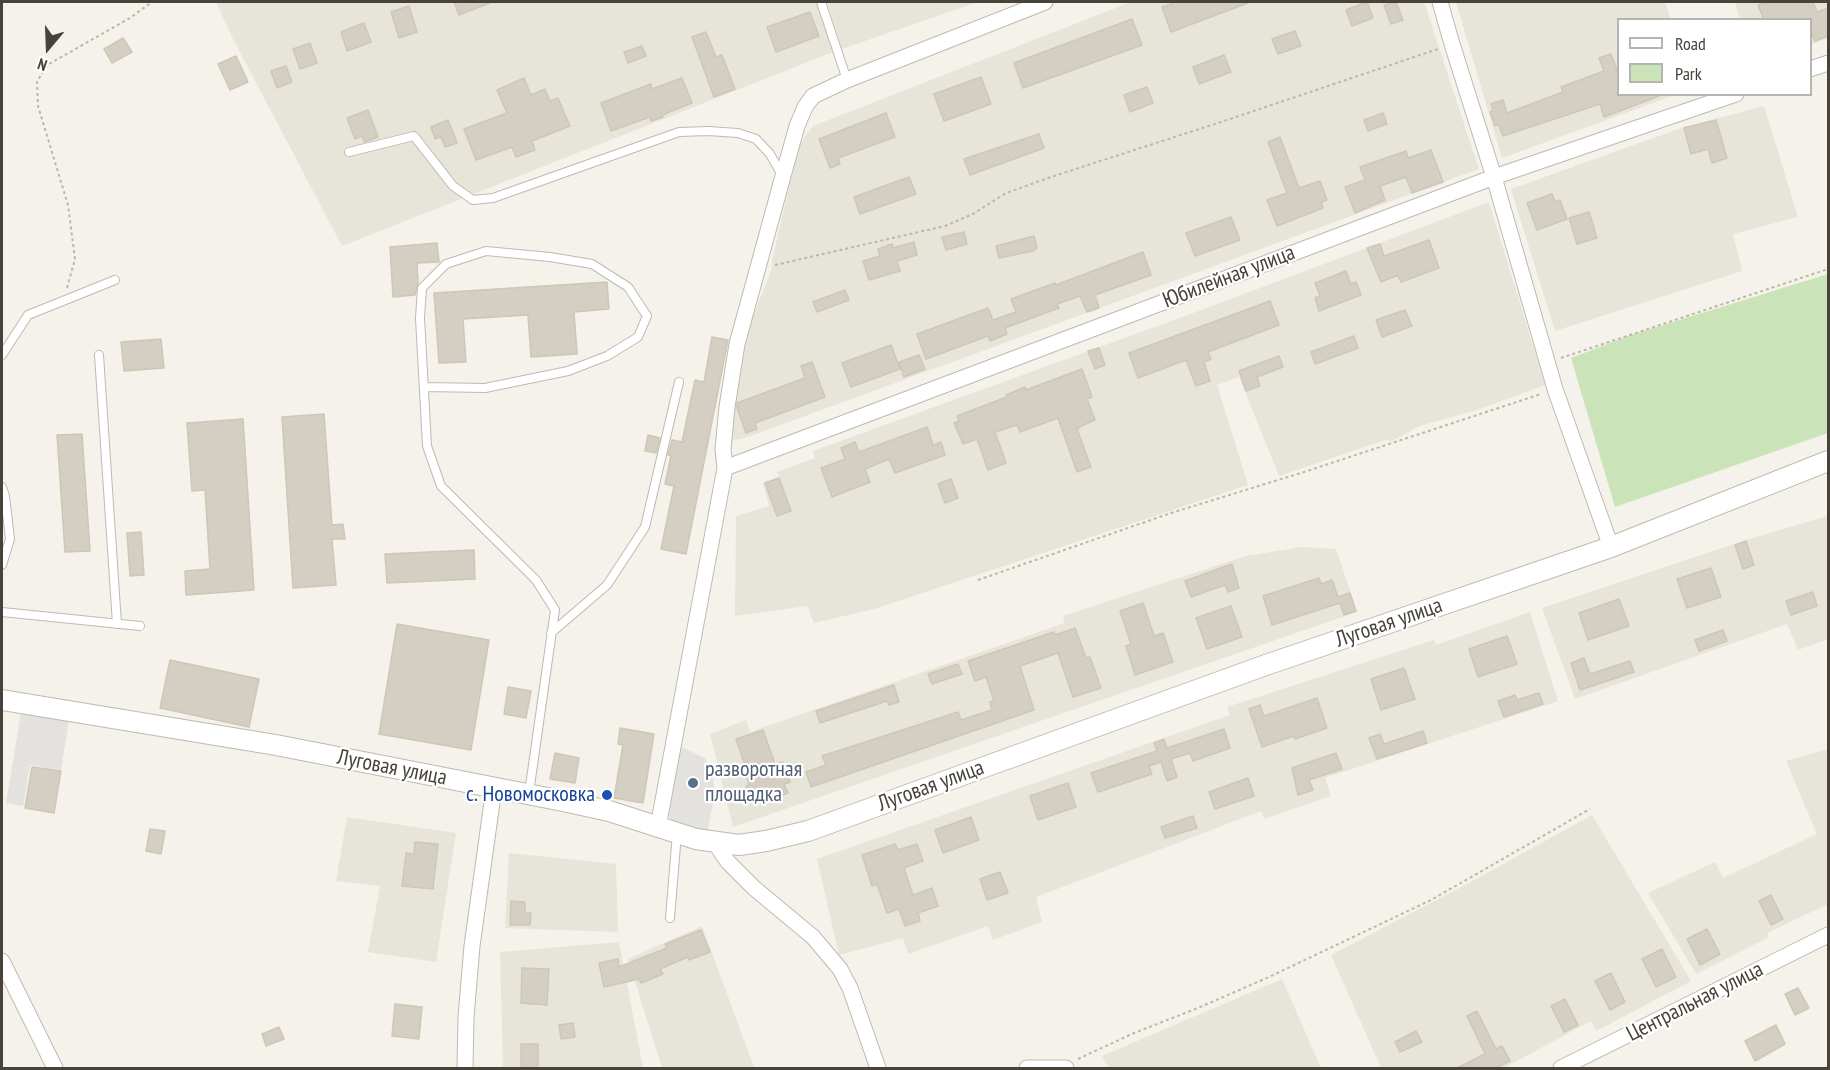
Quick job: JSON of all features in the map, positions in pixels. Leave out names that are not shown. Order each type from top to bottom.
[{"type":"street","points":[[658,827],[725,468],[723,449],[737,345],[758,262],[797,126],[805,106],[813,96],[847,80],[1045,2]]},
{"type":"street","points":[[1440,2],[1494,177],[1555,389],[1611,547]]},
{"type":"street","points":[[1812,68],[1828,63]]},
{"type":"street","name":"Юбилейная улица","points":[[725,468],[1494,177],[1730,96]]},
{"type":"street","name":"Луговая улица","points":[[2,700],[276,745],[609,811],[696,839],[739,845],[808,831],[1263,666],[1611,547],[1828,461]]},
{"type":"street","points":[[465,1068],[466,1017],[472,946],[494,788]]},
{"type":"street","points":[[715,843],[728,862],[754,888],[813,937],[840,969],[850,988],[878,1068]]},
{"type":"street","name":"Центральная улица","points":[[1562,1068],[1828,935]]},
{"type":"street","points":[[2,961],[55,1068]]},
{"type":"street","points":[[1027,1068],[1064,1068]]},
{"type":"lane","points":[[821,2],[847,80]]},
{"type":"lane","points":[[349,152],[414,136],[453,186],[473,200],[493,198],[679,132],[738,133],[756,139],[770,154],[783,176]]},
{"type":"lane","points":[[425,387],[485,388],[568,371],[608,356],[638,337],[647,316],[628,287],[592,264],[550,257],[486,251],[446,264],[422,288],[420,318],[427,446],[441,486],[536,580],[555,610],[529,795]]},
{"type":"lane","points":[[2,355],[28,315],[115,280]]},
{"type":"lane","points":[[99,355],[117,624]]},
{"type":"lane","points":[[551,633],[607,585],[645,527],[679,382]]},
{"type":"lane","points":[[2,487],[10,539],[2,565]]},
{"type":"lane","points":[[2,612],[140,626]]},
{"type":"lane","points":[[670,918],[677,832]]},
{"type":"path","points":[[64,300],[75,259],[68,205],[39,106],[37,81],[49,64],[130,18],[152,2]]},
{"type":"path","points":[[758,262],[773,266],[945,226],[973,214],[1006,193],[1044,179],[1452,44]]},
{"type":"path","points":[[1547,362],[1828,269]]},
{"type":"path","points":[[978,580],[1171,513],[1555,389]]},
{"type":"path","points":[[1064,1068],[1134,1033],[1269,977],[1431,900],[1590,809]]},
{"type":"shaded area","points":[[216,2],[816,2],[833,52],[342,246],[233,39]]},
{"type":"shaded area","points":[[827,2],[978,2],[842,49]]},
{"type":"shaded area","points":[[1131,2],[1424,2],[1479,169],[745,438],[728,441],[745,336],[772,269],[772,260],[799,145],[813,126]]},
{"type":"shaded area","points":[[1456,2],[1665,2],[1671,18],[1617,18],[1617,96],[1672,96],[1502,158]]},
{"type":"shaded area","points":[[1735,2],[1828,2],[1828,38],[1812,45],[1812,18],[1740,18]]},
{"type":"shaded area","points":[[1764,106],[1798,217],[1733,234],[1742,271],[1555,331],[1511,189],[1684,127]]},
{"type":"shaded area","points":[[1489,202],[1545,385],[1480,409],[1420,426],[1390,442],[1388,439],[1279,476],[1239,377],[1217,385],[1248,485],[874,609],[814,623],[807,606],[735,616],[736,516],[769,506],[763,483],[779,477],[777,472],[815,458],[813,451],[1196,312]]},
{"type":"shaded area","points":[[1828,516],[1828,639],[1798,650],[1787,624],[1575,699],[1542,608],[1746,540]]},
{"type":"shaded area","points":[[1301,547],[1336,549],[1357,612],[733,827],[710,734],[746,720],[750,732],[1065,623],[1063,616],[1246,556]]},
{"type":"shaded area","points":[[1530,612],[1558,701],[1325,778],[1331,796],[1264,819],[1261,811],[1036,897],[1042,922],[993,940],[988,926],[908,954],[903,938],[839,955],[817,859],[1230,715],[1227,707],[1434,640],[1436,645]]},
{"type":"shaded area","points":[[22,706],[70,714],[61,770],[30,765],[23,806],[6,803]]},
{"type":"shaded area","name":"разворотная площадка","points":[[679,746],[705,758],[712,773],[715,792],[707,834],[674,823],[669,816],[667,808]]},
{"type":"shaded area","points":[[1828,749],[1828,904],[1767,933],[1769,937],[1696,974],[1648,893],[1715,862],[1723,878],[1817,834],[1786,761]]},
{"type":"shaded area","points":[[1592,815],[1691,981],[1596,1031],[1591,1021],[1504,1068],[1381,1068],[1331,955]]},
{"type":"shaded area","points":[[347,817],[456,833],[436,962],[368,952],[380,886],[336,881]]},
{"type":"shaded area","points":[[509,853],[616,864],[618,932],[505,928]]},
{"type":"shaded area","points":[[702,926],[754,1067],[752,1068],[662,1068],[628,959]]},
{"type":"shaded area","points":[[619,942],[643,1068],[503,1068],[500,952]]},
{"type":"shaded area","points":[[1282,979],[1321,1068],[1109,1068],[1102,1056]]},
{"type":"green space","points":[[1828,274],[1828,433],[1615,507],[1571,358],[1631,335]]},
{"type":"building","points":[[454,2],[492,2],[459,15]]},
{"type":"building","points":[[1177,2],[1248,3],[1171,32],[1162,7]]},
{"type":"building","points":[[1367,2],[1373,18],[1352,26],[1346,10]]},
{"type":"building","points":[[1396,2],[1403,20],[1391,24],[1384,5]]},
{"type":"building","points":[[1768,2],[1813,2],[1817,12],[1828,8],[1828,36],[1815,41],[1812,34],[1812,18],[1763,18],[1758,5]]},
{"type":"building","points":[[409,6],[417,32],[399,38],[391,12]]},
{"type":"building","points":[[810,12],[819,36],[776,52],[767,27]]},
{"type":"building","points":[[1132,19],[1142,45],[1023,88],[1014,63]]},
{"type":"building","points":[[364,23],[371,42],[347,51],[341,32]]},
{"type":"building","points":[[1295,31],[1301,46],[1278,54],[1272,39]]},
{"type":"building","points":[[706,32],[716,57],[722,55],[735,89],[714,97],[692,37]]},
{"type":"building","points":[[123,38],[132,52],[112,63],[104,49]]},
{"type":"building","points":[[310,43],[317,63],[300,69],[293,49]]},
{"type":"building","points":[[642,46],[646,56],[628,63],[624,52]]},
{"type":"building","points":[[1611,54],[1617,70],[1617,96],[1659,96],[1604,117],[1600,104],[1503,136],[1498,124],[1495,126],[1490,112],[1493,111],[1491,104],[1503,100],[1507,113],[1563,92],[1561,87],[1604,71],[1599,58]]},
{"type":"building","points":[[1224,55],[1231,72],[1199,84],[1193,67]]},
{"type":"building","points":[[236,56],[248,82],[230,90],[218,64]]},
{"type":"building","points":[[286,66],[292,82],[277,88],[271,71]]},
{"type":"building","points":[[981,77],[991,104],[944,121],[934,94]]},
{"type":"building","points":[[524,78],[531,95],[545,89],[550,101],[558,98],[570,126],[532,141],[535,150],[516,157],[512,147],[476,160],[464,129],[507,113],[497,90]]},
{"type":"building","points":[[682,78],[692,103],[662,115],[663,117],[651,121],[650,117],[611,131],[601,103],[651,84],[652,89]]},
{"type":"building","points":[[1147,87],[1153,103],[1130,112],[1124,95]]},
{"type":"building","points":[[368,110],[378,137],[364,142],[362,136],[355,139],[347,118]]},
{"type":"building","points":[[886,113],[895,137],[838,158],[840,164],[830,168],[819,139]]},
{"type":"building","points":[[1383,113],[1387,124],[1368,131],[1364,120]]},
{"type":"building","points":[[448,120],[457,143],[445,147],[441,137],[435,139],[431,127]]},
{"type":"building","points":[[1716,120],[1727,158],[1712,163],[1708,149],[1691,154],[1684,128]]},
{"type":"building","points":[[1039,134],[1044,148],[970,175],[964,159]]},
{"type":"building","points":[[1280,137],[1299,188],[1320,181],[1327,200],[1321,202],[1323,208],[1277,226],[1267,200],[1287,193],[1268,142]]},
{"type":"building","points":[[1431,150],[1443,182],[1412,193],[1406,177],[1380,186],[1385,200],[1355,213],[1345,187],[1365,180],[1360,167],[1406,151],[1408,158]]},
{"type":"building","points":[[909,177],[916,194],[860,214],[854,197]]},
{"type":"building","points":[[1552,194],[1555,202],[1560,200],[1567,219],[1537,230],[1527,203]]},
{"type":"building","points":[[1589,212],[1597,238],[1577,244],[1569,218]]},
{"type":"building","points":[[1231,217],[1240,240],[1195,256],[1186,233]]},
{"type":"building","points":[[964,232],[967,244],[946,250],[942,237]]},
{"type":"building","points":[[1034,236],[1037,248],[1033,251],[999,258],[996,246]]},
{"type":"building","points":[[1429,240],[1439,268],[1401,282],[1398,275],[1381,282],[1367,248],[1380,244],[1384,256]]},
{"type":"building","points":[[914,242],[917,255],[897,261],[900,271],[869,280],[863,261],[880,256],[878,249],[892,244],[893,248]]},
{"type":"building","points":[[437,243],[439,262],[417,263],[418,283],[415,295],[393,297],[390,247]]},
{"type":"building","points":[[1143,252],[1151,275],[1095,295],[1099,308],[1087,312],[1080,296],[1057,304],[1059,308],[1005,328],[1007,334],[990,341],[988,336],[926,359],[917,334],[988,308],[993,320],[1016,312],[1011,299],[1055,283],[1056,285]]},
{"type":"building","points":[[1346,271],[1351,284],[1356,282],[1361,295],[1319,311],[1315,298],[1320,296],[1315,283]]},
{"type":"building","points":[[607,282],[609,309],[574,312],[577,354],[531,357],[528,315],[463,319],[466,362],[439,363],[434,293]]},
{"type":"building","points":[[845,290],[849,300],[817,312],[813,302]]},
{"type":"building","points":[[1270,301],[1279,325],[1208,352],[1211,359],[1204,362],[1210,381],[1196,386],[1186,360],[1138,378],[1129,353]]},
{"type":"building","points":[[1405,310],[1412,326],[1382,337],[1376,320]]},
{"type":"building","points":[[1354,336],[1358,348],[1315,364],[1311,352]]},
{"type":"building","points":[[712,337],[728,340],[686,554],[661,549],[674,486],[665,484],[671,456],[668,455],[672,440],[682,442],[695,380],[704,382]]},
{"type":"building","points":[[161,339],[164,368],[124,371],[121,342]]},
{"type":"building","points":[[891,345],[900,369],[851,387],[842,363]]},
{"type":"building","points":[[1099,348],[1105,365],[1095,369],[1088,351]]},
{"type":"building","points":[[919,355],[925,369],[904,377],[899,362]]},
{"type":"building","points":[[1279,356],[1283,367],[1257,377],[1260,386],[1246,391],[1239,371]]},
{"type":"building","points":[[812,362],[825,397],[755,423],[757,429],[746,433],[737,403],[805,378],[801,366]]},
{"type":"building","points":[[1082,369],[1092,397],[1087,399],[1095,420],[1077,429],[1091,467],[1077,472],[1058,418],[1020,432],[1017,425],[995,432],[1006,463],[988,470],[977,439],[963,444],[954,423],[959,421],[957,416],[1007,397],[1006,395],[1025,387],[1026,390]]},
{"type":"building","points":[[324,414],[332,525],[343,524],[345,539],[332,539],[336,585],[293,588],[282,417]]},
{"type":"building","points":[[243,419],[254,590],[186,595],[185,571],[210,569],[205,490],[192,491],[187,423]]},
{"type":"building","points":[[927,427],[933,445],[941,442],[945,455],[895,473],[889,459],[865,469],[870,482],[832,497],[821,468],[845,459],[841,448],[855,442],[859,452]]},
{"type":"building","points":[[82,434],[90,551],[65,552],[57,435]]},
{"type":"building","points":[[648,435],[660,438],[656,453],[645,451]]},
{"type":"building","points":[[779,478],[791,511],[777,516],[765,483]]},
{"type":"building","points":[[951,479],[958,498],[945,503],[938,484]]},
{"type":"building","points":[[141,532],[144,575],[130,576],[127,533]]},
{"type":"building","points":[[1746,541],[1754,565],[1743,569],[1735,545]]},
{"type":"building","points":[[474,550],[475,579],[387,583],[385,554]]},
{"type":"building","points":[[1232,564],[1239,588],[1228,592],[1225,585],[1191,597],[1185,581]]},
{"type":"building","points":[[1711,568],[1721,597],[1687,608],[1677,579]]},
{"type":"building","points":[[1319,578],[1321,584],[1332,580],[1338,597],[1350,593],[1356,611],[1344,615],[1340,603],[1272,625],[1263,596]]},
{"type":"building","points":[[1813,592],[1817,606],[1791,615],[1786,601]]},
{"type":"building","points":[[1619,599],[1629,626],[1588,640],[1579,613]]},
{"type":"building","points":[[1143,603],[1154,636],[1163,633],[1173,662],[1135,675],[1126,646],[1131,644],[1120,611]]},
{"type":"building","points":[[1231,606],[1242,637],[1207,649],[1196,618]]},
{"type":"building","points":[[397,624],[489,640],[471,750],[379,734]]},
{"type":"building","points":[[1075,628],[1086,658],[1090,657],[1101,688],[1073,697],[1058,653],[1020,666],[1034,710],[811,787],[806,772],[826,765],[822,756],[958,712],[961,720],[992,710],[990,702],[994,701],[986,677],[975,681],[968,661],[1054,632],[1055,635]]},
{"type":"building","points":[[1723,630],[1727,641],[1699,651],[1695,640]]},
{"type":"building","points":[[1507,636],[1517,664],[1478,677],[1469,649]]},
{"type":"building","points":[[1584,658],[1590,674],[1630,661],[1634,672],[1580,690],[1571,663]]},
{"type":"building","points":[[170,660],[259,679],[249,727],[160,708]]},
{"type":"building","points":[[958,664],[962,674],[932,684],[928,674]]},
{"type":"building","points":[[1404,668],[1415,699],[1381,710],[1371,679]]},
{"type":"building","points":[[894,685],[899,702],[889,705],[887,701],[820,723],[816,711]]},
{"type":"building","points":[[508,687],[531,691],[526,718],[504,714]]},
{"type":"building","points":[[1539,693],[1543,704],[1504,717],[1498,701],[1515,695],[1517,700]]},
{"type":"building","points":[[1317,698],[1327,728],[1262,747],[1249,709],[1260,705],[1264,716]]},
{"type":"building","points":[[620,728],[654,734],[643,803],[614,798],[623,745],[618,744]]},
{"type":"building","points":[[1224,729],[1230,748],[1193,761],[1190,753],[1171,759],[1177,777],[1167,781],[1161,762],[1149,766],[1152,774],[1098,792],[1091,773],[1157,751],[1154,743],[1164,739],[1167,748]]},
{"type":"building","points":[[763,730],[775,764],[783,762],[790,782],[784,784],[788,793],[762,802],[759,793],[750,796],[746,786],[749,785],[746,774],[748,774],[736,739]]},
{"type":"building","points":[[1423,731],[1427,743],[1377,759],[1369,738],[1380,734],[1384,744]]},
{"type":"building","points":[[555,753],[579,758],[575,783],[550,779]]},
{"type":"building","points":[[1336,753],[1342,769],[1309,780],[1313,790],[1298,795],[1292,768]]},
{"type":"building","points":[[32,767],[61,771],[54,813],[25,808]]},
{"type":"building","points":[[1248,778],[1254,796],[1215,809],[1209,792]]},
{"type":"building","points":[[1068,783],[1076,807],[1038,820],[1030,796]]},
{"type":"building","points":[[1193,816],[1197,828],[1165,838],[1161,827]]},
{"type":"building","points":[[971,817],[979,840],[943,853],[935,830]]},
{"type":"building","points":[[150,829],[165,831],[161,854],[146,851]]},
{"type":"building","points":[[415,842],[438,844],[433,889],[402,886],[406,853],[414,854]]},
{"type":"building","points":[[895,844],[898,850],[917,844],[923,861],[904,868],[913,895],[932,888],[938,906],[918,913],[920,921],[905,926],[899,909],[887,913],[877,884],[872,886],[862,855]]},
{"type":"building","points":[[1000,872],[1008,893],[987,900],[980,879]]},
{"type":"building","points":[[1771,895],[1783,919],[1771,925],[1759,901]]},
{"type":"building","points":[[511,901],[525,902],[525,913],[531,913],[530,925],[510,925]]},
{"type":"building","points":[[1707,929],[1720,954],[1700,965],[1687,939]]},
{"type":"building","points":[[701,930],[710,952],[689,960],[688,957],[660,969],[663,974],[641,983],[639,979],[604,987],[599,963],[618,959],[619,967],[667,948],[665,944]]},
{"type":"building","points":[[1662,949],[1676,977],[1656,987],[1642,959]]},
{"type":"building","points":[[522,968],[549,969],[547,1005],[521,1003]]},
{"type":"building","points":[[1611,973],[1625,1002],[1610,1010],[1595,981]]},
{"type":"building","points":[[1798,988],[1809,1008],[1795,1015],[1785,994]]},
{"type":"building","points":[[1565,999],[1578,1025],[1564,1032],[1551,1006]]},
{"type":"building","points":[[395,1004],[422,1007],[419,1039],[392,1036]]},
{"type":"building","points":[[1477,1011],[1496,1049],[1502,1046],[1510,1061],[1495,1068],[1457,1068],[1485,1054],[1467,1016]]},
{"type":"building","points":[[573,1023],[575,1037],[561,1039],[559,1025]]},
{"type":"building","points":[[1776,1025],[1785,1044],[1755,1061],[1745,1041]]},
{"type":"building","points":[[279,1027],[284,1039],[266,1046],[262,1034]]},
{"type":"building","points":[[1416,1031],[1422,1042],[1400,1052],[1395,1042]]},
{"type":"building","points":[[521,1044],[538,1044],[538,1068],[521,1068]]},
{"type":"place","name":"разворотная площадка","points":[[693,783]]},
{"type":"place","name":"с. Новомосковка","points":[[607,795]]}]
